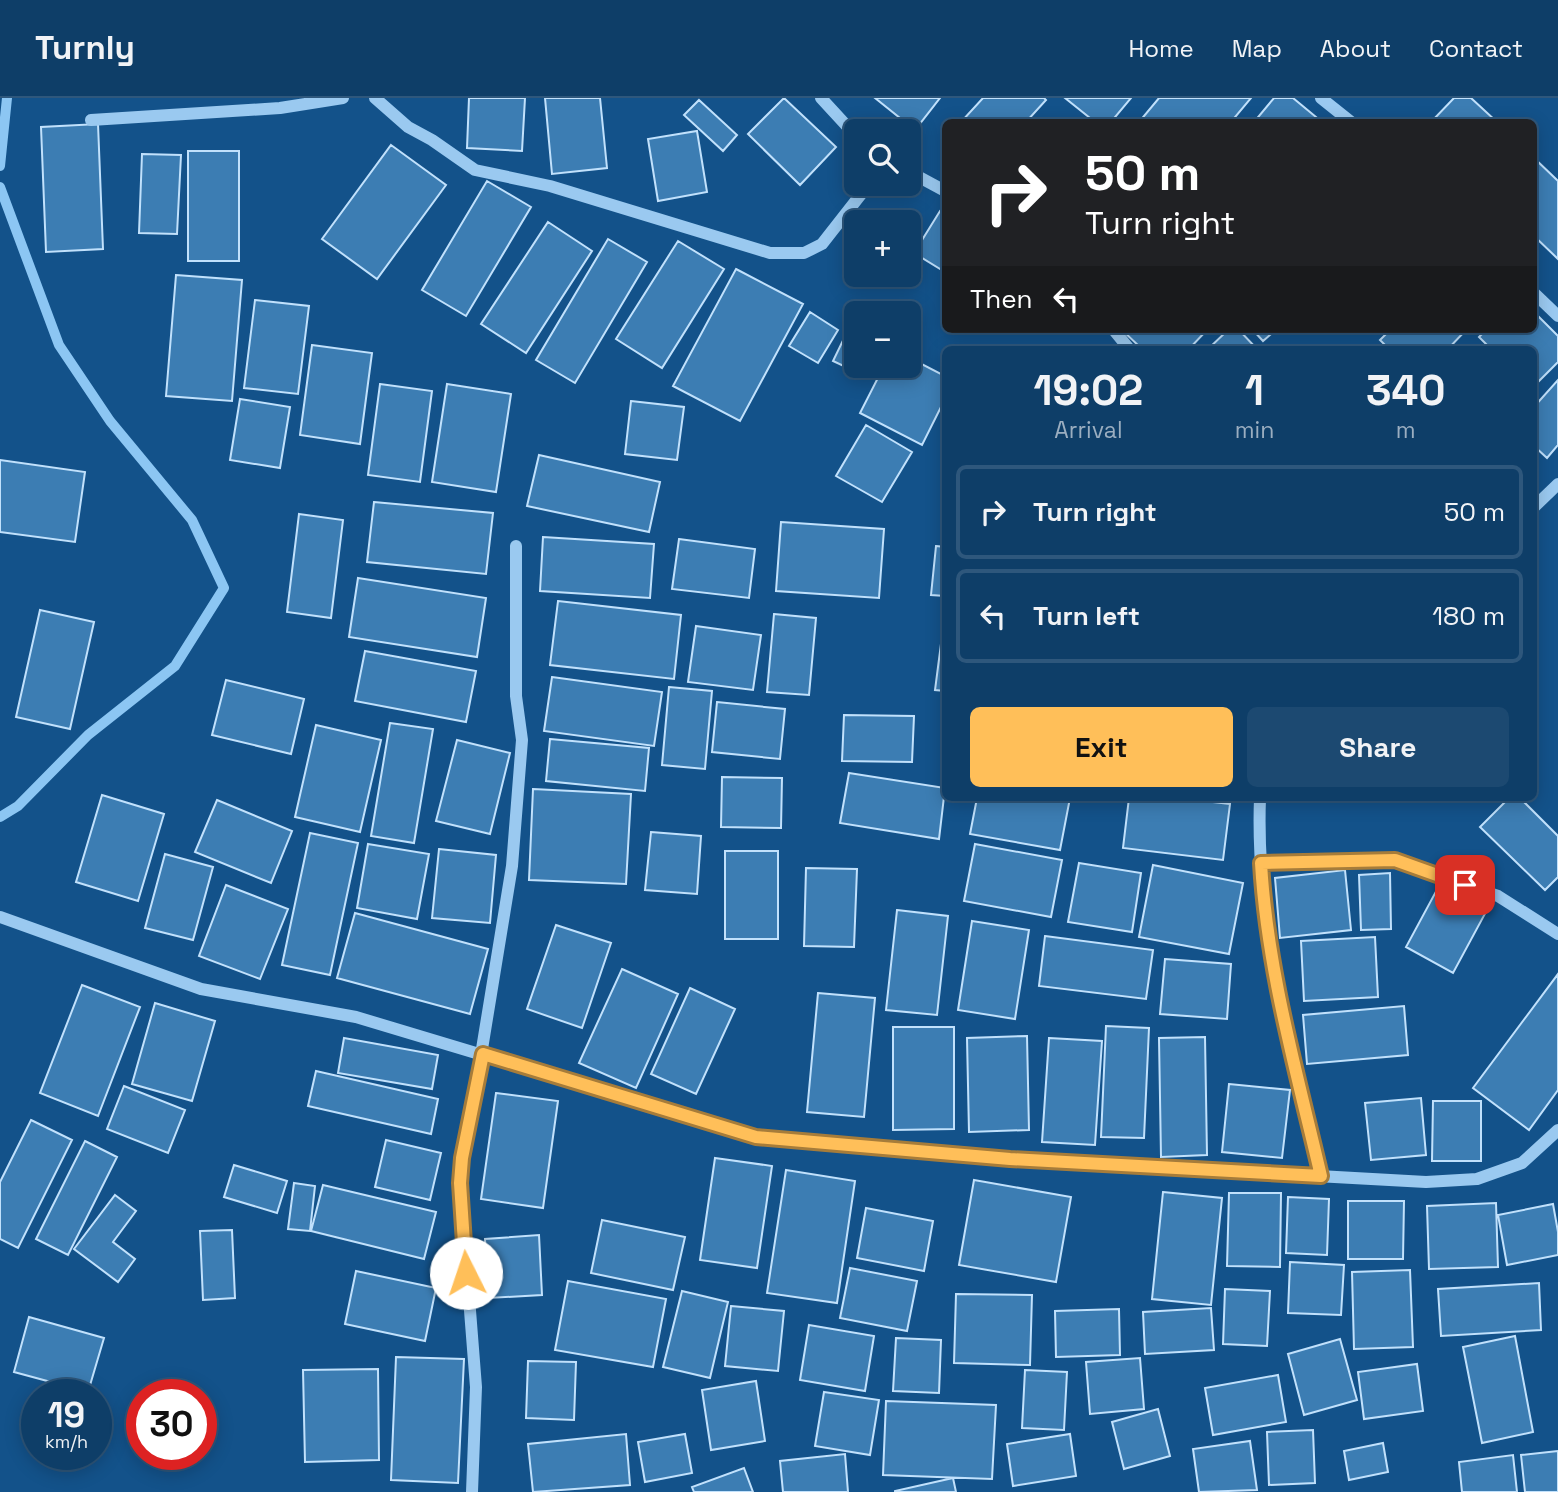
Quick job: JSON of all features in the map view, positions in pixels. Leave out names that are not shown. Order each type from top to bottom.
[{"type":"street","points":[[91,120],[281,108],[343,98]]},
{"type":"street","points":[[375,98],[408,127],[475,170],[550,186],[770,253],[804,253],[822,244],[860,196]]},
{"type":"street","points":[[821,98],[844,123]]},
{"type":"street","points":[[1321,98],[1347,119]]},
{"type":"street","points":[[921,178],[942,189]]},
{"type":"street","points":[[1537,296],[1558,316]]},
{"type":"street","points":[[1537,504],[1558,484]]},
{"type":"street","points":[[472,1492],[476,1387],[460,1183],[512,866],[522,740],[516,696],[516,546]]},
{"type":"street","points":[[1260,801],[1264,910],[1273,967],[1321,1176]]},
{"type":"street","points":[[1261,863],[1395,860],[1498,896],[1558,934]]},
{"type":"street","points":[[0,917],[201,989],[356,1017],[756,1137],[1010,1159],[1426,1182],[1477,1179],[1522,1163],[1558,1130]]},
{"type":"building","points":[[469,98],[525,98],[522,151],[467,148]]},
{"type":"building","points":[[545,98],[600,98],[607,168],[552,174]]},
{"type":"building","points":[[784,98],[836,147],[800,185],[748,134]]},
{"type":"building","points":[[875,98],[940,98],[921,122],[921,119],[901,119]]},
{"type":"building","points":[[983,98],[1046,100],[1029,119],[964,119]]},
{"type":"building","points":[[1065,98],[1131,98],[1114,119],[1091,119]]},
{"type":"building","points":[[1159,98],[1251,98],[1234,119],[1142,119]]},
{"type":"building","points":[[1274,98],[1293,98],[1318,119],[1256,119]]},
{"type":"building","points":[[1454,98],[1471,98],[1494,119],[1434,119]]},
{"type":"building","points":[[699,100],[737,135],[723,151],[684,115]]},
{"type":"building","points":[[98,124],[103,249],[46,252],[41,127]]},
{"type":"building","points":[[697,131],[707,192],[658,201],[648,139]]},
{"type":"building","points":[[391,145],[446,185],[377,279],[322,239]]},
{"type":"building","points":[[188,151],[239,151],[239,261],[188,261]]},
{"type":"building","points":[[142,154],[181,155],[177,234],[139,233]]},
{"type":"building","points":[[1537,161],[1558,181],[1558,259],[1537,239]]},
{"type":"building","points":[[487,181],[531,207],[466,316],[422,290]]},
{"type":"building","points":[[940,211],[942,212],[942,270],[921,257],[921,242]]},
{"type":"building","points":[[548,222],[592,251],[526,353],[481,324]]},
{"type":"building","points":[[608,239],[647,262],[575,383],[536,360]]},
{"type":"building","points":[[678,241],[724,269],[662,368],[616,339]]},
{"type":"building","points":[[736,269],[803,304],[740,421],[673,386]]},
{"type":"building","points":[[176,275],[242,280],[232,401],[166,396]]},
{"type":"building","points":[[255,300],[309,306],[298,394],[244,388]]},
{"type":"building","points":[[810,312],[838,330],[818,363],[789,346]]},
{"type":"building","points":[[1537,315],[1558,336],[1558,362],[1537,383],[1537,346],[1488,346],[1479,337],[1483,333],[1537,333]]},
{"type":"building","points":[[1125,333],[1204,333],[1192,346],[1139,346]]},
{"type":"building","points":[[1225,333],[1242,333],[1254,346],[1211,346]]},
{"type":"building","points":[[1256,333],[1272,333],[1263,341]]},
{"type":"building","points":[[1387,333],[1463,333],[1451,346],[1386,346],[1380,340]]},
{"type":"building","points":[[844,338],[844,366],[833,361]]},
{"type":"building","points":[[312,345],[372,353],[360,444],[300,435]]},
{"type":"building","points":[[921,364],[942,374],[942,405],[922,445],[860,413],[878,378],[921,378]]},
{"type":"building","points":[[1558,380],[1558,445],[1547,458],[1537,449],[1537,404]]},
{"type":"building","points":[[380,384],[432,391],[420,482],[368,475]]},
{"type":"building","points":[[447,384],[511,394],[496,492],[432,482]]},
{"type":"building","points":[[240,399],[290,407],[280,468],[230,460]]},
{"type":"building","points":[[631,401],[684,407],[677,460],[625,454]]},
{"type":"building","points":[[866,425],[912,452],[882,502],[836,476]]},
{"type":"building","points":[[539,455],[660,482],[649,532],[527,506]]},
{"type":"building","points":[[0,460],[85,472],[75,542],[0,532]]},
{"type":"building","points":[[374,502],[493,513],[486,574],[367,562]]},
{"type":"building","points":[[299,514],[343,520],[331,618],[287,612]]},
{"type":"building","points":[[781,522],[884,529],[879,598],[776,591]]},
{"type":"building","points":[[543,537],[654,544],[650,598],[540,591]]},
{"type":"building","points":[[679,539],[755,549],[749,598],[672,589]]},
{"type":"building","points":[[936,546],[942,547],[942,596],[931,595]]},
{"type":"building","points":[[358,578],[486,598],[477,657],[349,637]]},
{"type":"building","points":[[558,601],[681,615],[674,679],[550,665]]},
{"type":"building","points":[[40,610],[94,622],[70,729],[16,717]]},
{"type":"building","points":[[774,614],[816,618],[809,695],[767,692]]},
{"type":"building","points":[[696,626],[761,635],[753,690],[688,682]]},
{"type":"building","points":[[942,636],[942,691],[935,690]]},
{"type":"building","points":[[365,651],[476,671],[466,722],[355,701]]},
{"type":"building","points":[[552,677],[662,692],[654,746],[544,731]]},
{"type":"building","points":[[226,680],[304,699],[291,754],[212,735]]},
{"type":"building","points":[[669,687],[712,691],[705,769],[662,765]]},
{"type":"building","points":[[717,702],[785,709],[780,759],[712,752]]},
{"type":"building","points":[[844,715],[914,716],[912,762],[842,761]]},
{"type":"building","points":[[390,723],[433,729],[414,843],[371,836]]},
{"type":"building","points":[[316,725],[381,740],[360,832],[295,817]]},
{"type":"building","points":[[550,739],[649,748],[645,791],[546,781]]},
{"type":"building","points":[[457,740],[510,753],[490,834],[436,821]]},
{"type":"building","points":[[849,773],[942,788],[943,801],[939,839],[840,823]]},
{"type":"building","points":[[722,777],[782,778],[781,828],[721,827]]},
{"type":"building","points":[[533,789],[631,794],[626,884],[529,880]]},
{"type":"building","points":[[102,795],[164,814],[138,901],[76,882]]},
{"type":"building","points":[[217,800],[292,831],[271,883],[195,852]]},
{"type":"building","points":[[976,801],[1069,801],[1060,850],[970,834]]},
{"type":"building","points":[[1129,801],[1204,801],[1230,804],[1223,860],[1123,848]]},
{"type":"building","points":[[1506,801],[1523,801],[1558,836],[1558,877],[1545,890],[1480,827]]},
{"type":"building","points":[[651,832],[701,836],[697,894],[645,890]]},
{"type":"building","points":[[310,833],[358,843],[330,975],[282,965]]},
{"type":"building","points":[[368,844],[429,854],[417,919],[357,908]]},
{"type":"building","points":[[975,844],[1062,860],[1051,917],[964,901]]},
{"type":"building","points":[[439,849],[496,855],[490,923],[432,918]]},
{"type":"building","points":[[725,851],[778,851],[778,939],[725,939]]},
{"type":"building","points":[[165,854],[213,867],[193,940],[145,928]]},
{"type":"building","points":[[1079,863],[1141,873],[1132,932],[1068,922]]},
{"type":"building","points":[[1153,865],[1243,883],[1229,954],[1139,937]]},
{"type":"building","points":[[806,868],[857,869],[854,947],[804,946]]},
{"type":"building","points":[[1345,870],[1351,930],[1280,938],[1275,878]]},
{"type":"building","points":[[1390,873],[1391,929],[1361,930],[1359,875]]},
{"type":"building","points":[[1440,884],[1487,910],[1453,973],[1406,947]]},
{"type":"building","points":[[226,885],[288,909],[260,979],[199,956]]},
{"type":"building","points":[[897,910],[948,916],[937,1015],[886,1010]]},
{"type":"building","points":[[355,913],[488,949],[470,1014],[337,978]]},
{"type":"building","points":[[972,921],[1029,930],[1015,1019],[958,1010]]},
{"type":"building","points":[[556,925],[611,943],[582,1028],[527,1009]]},
{"type":"building","points":[[1045,936],[1153,950],[1146,999],[1039,986]]},
{"type":"building","points":[[1375,937],[1378,997],[1304,1001],[1301,941]]},
{"type":"building","points":[[1165,959],[1231,964],[1227,1019],[1160,1014]]},
{"type":"building","points":[[622,969],[678,994],[636,1088],[579,1063]]},
{"type":"building","points":[[1558,974],[1558,1090],[1529,1130],[1473,1088]]},
{"type":"building","points":[[82,985],[140,1007],[98,1116],[40,1093]]},
{"type":"building","points":[[690,988],[735,1009],[696,1094],[651,1074]]},
{"type":"building","points":[[818,993],[875,998],[864,1117],[807,1112]]},
{"type":"building","points":[[155,1003],[215,1021],[192,1101],[132,1084]]},
{"type":"building","points":[[1404,1006],[1408,1055],[1307,1064],[1303,1015]]},
{"type":"building","points":[[1106,1026],[1149,1028],[1144,1138],[1101,1137]]},
{"type":"building","points":[[893,1027],[954,1027],[954,1129],[893,1130]]},
{"type":"building","points":[[1027,1036],[1029,1130],[969,1132],[967,1038]]},
{"type":"building","points":[[1205,1037],[1207,1155],[1161,1157],[1159,1038]]},
{"type":"building","points":[[344,1038],[438,1055],[432,1089],[338,1073]]},
{"type":"building","points":[[1049,1038],[1102,1041],[1095,1145],[1042,1142]]},
{"type":"building","points":[[316,1071],[438,1099],[431,1134],[308,1106]]},
{"type":"building","points":[[1229,1084],[1290,1090],[1282,1158],[1222,1152]]},
{"type":"building","points":[[124,1086],[185,1110],[168,1153],[107,1129]]},
{"type":"building","points":[[496,1093],[558,1101],[543,1208],[481,1199]]},
{"type":"building","points":[[1421,1098],[1426,1155],[1371,1160],[1365,1103]]},
{"type":"building","points":[[1433,1101],[1481,1101],[1481,1161],[1432,1161]]},
{"type":"building","points":[[31,1120],[72,1140],[18,1248],[0,1239],[0,1182]]},
{"type":"building","points":[[386,1140],[441,1153],[430,1200],[375,1187]]},
{"type":"building","points":[[85,1141],[117,1157],[68,1255],[36,1239]]},
{"type":"building","points":[[715,1158],[772,1166],[757,1268],[700,1260]]},
{"type":"building","points":[[234,1165],[287,1181],[277,1213],[224,1197]]},
{"type":"building","points":[[786,1170],[855,1181],[837,1303],[767,1293]]},
{"type":"building","points":[[974,1180],[1071,1197],[1056,1282],[959,1265]]},
{"type":"building","points":[[294,1183],[315,1186],[310,1231],[288,1229]]},
{"type":"building","points":[[323,1185],[436,1212],[424,1259],[311,1231]]},
{"type":"building","points":[[1163,1192],[1222,1198],[1211,1305],[1152,1299]]},
{"type":"building","points":[[1229,1193],[1281,1193],[1280,1267],[1227,1266]]},
{"type":"building","points":[[115,1195],[136,1211],[113,1242],[135,1259],[118,1282],[74,1249]]},
{"type":"building","points":[[1288,1197],[1329,1199],[1327,1255],[1286,1253]]},
{"type":"building","points":[[1348,1201],[1404,1201],[1403,1259],[1348,1259]]},
{"type":"building","points":[[1496,1203],[1498,1267],[1429,1269],[1427,1206]]},
{"type":"building","points":[[1553,1204],[1558,1232],[1558,1255],[1507,1265],[1498,1215]]},
{"type":"building","points":[[866,1208],[933,1221],[924,1271],[857,1258]]},
{"type":"building","points":[[602,1220],[685,1237],[673,1290],[591,1273]]},
{"type":"building","points":[[232,1230],[235,1298],[203,1300],[200,1231]]},
{"type":"building","points":[[539,1235],[542,1295],[488,1298],[485,1239]]},
{"type":"building","points":[[1290,1262],[1344,1265],[1341,1315],[1288,1313]]},
{"type":"building","points":[[850,1268],[917,1281],[907,1331],[840,1318]]},
{"type":"building","points":[[1410,1270],[1413,1347],[1354,1349],[1352,1272]]},
{"type":"building","points":[[356,1271],[436,1288],[425,1341],[345,1324]]},
{"type":"building","points":[[568,1281],[666,1299],[653,1367],[555,1350]]},
{"type":"building","points":[[1539,1283],[1541,1330],[1441,1336],[1438,1289]]},
{"type":"building","points":[[1225,1289],[1270,1291],[1267,1346],[1223,1344]]},
{"type":"building","points":[[682,1291],[728,1302],[710,1378],[663,1367]]},
{"type":"building","points":[[956,1294],[1032,1295],[1030,1365],[954,1363]]},
{"type":"building","points":[[731,1306],[784,1311],[778,1371],[725,1366]]},
{"type":"building","points":[[1211,1308],[1214,1350],[1145,1354],[1143,1312]]},
{"type":"building","points":[[1119,1309],[1120,1355],[1056,1357],[1055,1311]]},
{"type":"building","points":[[29,1317],[104,1338],[92,1379],[40,1379],[14,1372]]},
{"type":"building","points":[[809,1325],[874,1336],[865,1391],[800,1380]]},
{"type":"building","points":[[1515,1336],[1533,1432],[1482,1443],[1463,1347]]},
{"type":"building","points":[[896,1338],[941,1340],[939,1393],[893,1391]]},
{"type":"building","points":[[1340,1339],[1357,1400],[1304,1415],[1288,1354]]},
{"type":"building","points":[[396,1357],[464,1359],[458,1483],[391,1480]]},
{"type":"building","points":[[1140,1358],[1144,1409],[1090,1414],[1086,1362]]},
{"type":"building","points":[[528,1361],[576,1362],[574,1420],[526,1418]]},
{"type":"building","points":[[1417,1364],[1423,1411],[1364,1419],[1358,1372]]},
{"type":"building","points":[[378,1369],[379,1460],[305,1462],[303,1370]]},
{"type":"building","points":[[1025,1370],[1067,1372],[1064,1430],[1022,1428]]},
{"type":"building","points":[[1278,1375],[1286,1422],[1213,1435],[1205,1388]]},
{"type":"building","points":[[756,1381],[765,1441],[711,1450],[702,1390]]},
{"type":"building","points":[[824,1392],[879,1400],[870,1455],[815,1446]]},
{"type":"building","points":[[886,1401],[996,1405],[992,1479],[883,1475]]},
{"type":"building","points":[[1158,1409],[1170,1456],[1124,1469],[1112,1422]]},
{"type":"building","points":[[1313,1430],[1315,1483],[1269,1485],[1267,1432]]},
{"type":"building","points":[[626,1434],[630,1485],[533,1492],[528,1444]]},
{"type":"building","points":[[685,1434],[692,1473],[645,1482],[638,1442]]},
{"type":"building","points":[[1070,1434],[1076,1476],[1013,1486],[1007,1444]]},
{"type":"building","points":[[1250,1441],[1257,1490],[1199,1492],[1193,1449]]},
{"type":"building","points":[[1383,1443],[1388,1472],[1349,1480],[1344,1451]]},
{"type":"building","points":[[1558,1451],[1558,1492],[1525,1492],[1521,1455]]},
{"type":"building","points":[[845,1454],[848,1492],[783,1492],[780,1461]]},
{"type":"building","points":[[1513,1455],[1517,1492],[1462,1492],[1459,1462]]},
{"type":"building","points":[[744,1468],[753,1492],[694,1492],[692,1487]]},
{"type":"building","points":[[953,1478],[956,1492],[895,1492],[895,1491]]},
{"type":"waterway","points":[[0,166],[7,98]]},
{"type":"waterway","points":[[0,187],[59,345],[110,421],[192,520],[224,588],[175,666],[88,735],[18,806],[0,817]]},
{"type":"route","points":[[466,1273],[460,1183],[462,1158],[483,1054],[756,1137],[1010,1159],[1321,1176],[1273,967],[1264,910],[1261,863],[1395,860],[1465,885]]}]
